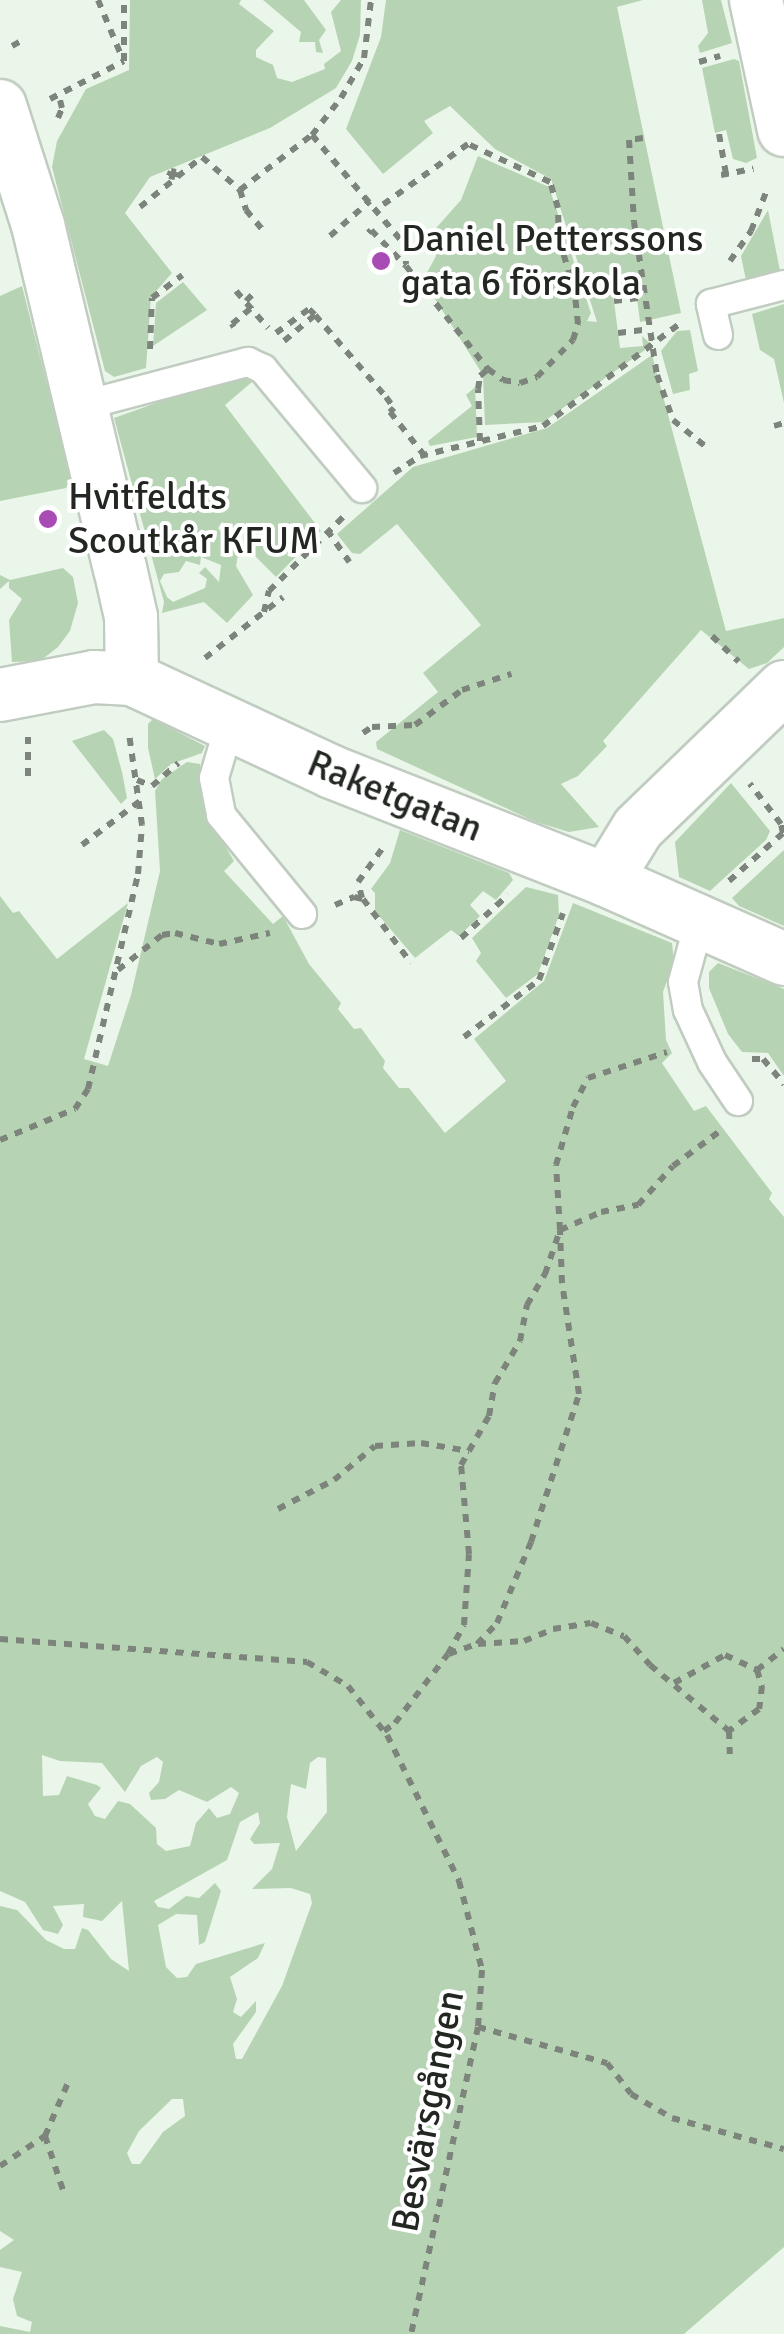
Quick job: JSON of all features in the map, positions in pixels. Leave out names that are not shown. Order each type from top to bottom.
[{"type":"street","points":[[756,0],[774,148]]},
{"type":"street","points":[[22,104],[35,212],[131,617],[130,694]]},
{"type":"street","name":"Raketgatan","points":[[14,711],[94,677],[130,694],[229,727],[586,891],[713,903],[784,959]]},
{"type":"street","points":[[586,891],[765,678]]},
{"type":"lane","points":[[718,335],[710,293],[784,285]]},
{"type":"lane","points":[[81,406],[233,364],[256,365],[362,488]]},
{"type":"lane","points":[[229,727],[214,778],[222,815],[293,922]]},
{"type":"lane","points":[[713,903],[683,982],[688,1010],[712,1062],[738,1102]]},
{"type":"path","points":[[98,0],[124,61]]},
{"type":"path","points":[[124,0],[124,61]]},
{"type":"path","points":[[240,190],[312,134],[352,83],[364,58],[371,0]]},
{"type":"path","points":[[12,46],[21,42]]},
{"type":"path","points":[[22,104],[124,61]]},
{"type":"path","points":[[312,134],[405,245],[406,266]]},
{"type":"path","points":[[719,134],[724,175],[774,148]]},
{"type":"path","points":[[643,138],[629,140],[634,222],[649,329],[664,402],[681,431],[705,446]]},
{"type":"path","points":[[368,232],[372,230],[406,266],[488,368],[503,380],[530,381],[566,349],[576,331],[576,294],[559,238],[553,186],[468,144],[377,209]]},
{"type":"path","points":[[140,207],[202,157],[240,190],[246,210],[265,233]]},
{"type":"path","points":[[434,452],[544,426],[655,346],[710,293],[751,231],[768,188]]},
{"type":"path","points":[[330,236],[370,201]]},
{"type":"path","points":[[150,386],[152,298],[182,275]]},
{"type":"path","points":[[236,291],[274,335]]},
{"type":"path","points":[[250,306],[254,293]]},
{"type":"path","points":[[614,300],[646,297]]},
{"type":"path","points":[[232,324],[250,306],[262,302]]},
{"type":"path","points":[[282,328],[309,309],[386,397],[398,422],[424,455]]},
{"type":"path","points":[[256,365],[315,315]]},
{"type":"path","points":[[618,333],[649,329]]},
{"type":"path","points":[[480,441],[478,389],[480,376],[488,368]]},
{"type":"path","points":[[398,422],[406,415]]},
{"type":"path","points":[[774,426],[784,423]]},
{"type":"path","points":[[405,432],[414,424]]},
{"type":"path","points":[[412,441],[421,433]]},
{"type":"path","points":[[264,612],[268,591],[326,530],[349,562]]},
{"type":"path","points":[[192,668],[283,597]]},
{"type":"path","points":[[712,636],[765,678]]},
{"type":"path","points":[[356,736],[372,727],[415,725],[462,690],[511,674]]},
{"type":"path","points":[[0,1140],[74,1110],[82,1099],[138,874],[140,801],[130,694]]},
{"type":"path","points":[[14,711],[28,776]]},
{"type":"path","points":[[713,903],[784,833],[782,824],[748,782]]},
{"type":"path","points":[[82,845],[140,801]]},
{"type":"path","points":[[389,841],[363,870],[358,882],[363,900],[411,963]]},
{"type":"path","points":[[461,938],[517,885]]},
{"type":"path","points":[[464,1036],[541,977],[586,891]]},
{"type":"path","points":[[347,902],[354,897],[363,900]]},
{"type":"path","points":[[117,970],[162,935],[220,944],[293,922]]},
{"type":"path","points":[[477,1644],[497,1624],[532,1542],[578,1394],[556,1165],[573,1108],[588,1078],[648,1059]]},
{"type":"path","points":[[384,1730],[448,1654],[464,1625],[469,1554],[461,1465],[489,1416],[495,1383],[520,1341],[527,1305],[545,1274],[560,1230],[600,1212],[638,1205],[673,1166],[725,1128],[738,1102]]},
{"type":"path","points":[[278,1509],[334,1480],[376,1446],[421,1442],[469,1451]]},
{"type":"path","points":[[448,1654],[477,1644],[524,1641],[553,1628],[591,1623],[624,1636],[650,1665],[729,1731],[730,1754]]},
{"type":"path","name":"Besvärsgången","points":[[0,1639],[307,1662],[348,1686],[384,1730],[459,1881],[482,1970],[478,2027],[411,2334]]},
{"type":"path","points":[[757,1670],[784,1649]]},
{"type":"path","points":[[674,1682],[725,1655],[757,1670],[762,1686],[759,1709],[729,1731]]},
{"type":"path","points":[[478,2027],[607,2063],[631,2094],[672,2118],[784,2149]]},
{"type":"path","points":[[0,2166],[46,2136],[70,2078]]},
{"type":"path","points":[[46,2136],[63,2190]]},
{"type":"green space","points":[[130,0],[241,0],[239,4],[274,31],[256,50],[256,57],[273,65],[277,78],[292,82],[325,69],[324,64],[341,51],[331,12],[341,0],[361,0],[360,35],[352,61],[336,88],[270,128],[150,177],[125,213],[172,273],[151,297],[146,368],[114,377],[105,371],[52,167],[57,141],[86,89],[129,70]]},
{"type":"green space","points":[[263,0],[304,0],[326,30],[319,40],[323,53],[316,52],[315,42],[299,42],[301,32]]},
{"type":"green space","points":[[386,0],[643,0],[617,7],[681,313],[640,322],[635,283],[612,286],[620,348],[643,346],[642,336],[652,345],[543,422],[485,425],[483,375],[423,280],[436,256],[429,236],[461,200],[478,156],[549,187],[591,313],[587,321],[597,322],[551,179],[495,149],[450,106],[424,121],[433,133],[383,174],[346,129],[381,37]]},
{"type":"green space","points":[[702,0],[721,0],[732,43],[700,53],[698,46],[708,33]]},
{"type":"green space","points":[[739,61],[757,158],[746,163],[733,159],[726,130],[715,133],[702,68]]},
{"type":"green space","points":[[768,210],[780,271],[747,285],[741,256]]},
{"type":"green space","points":[[183,282],[207,310],[153,346],[156,303]]},
{"type":"green space","points":[[22,286],[71,479],[66,488],[0,501],[0,296]]},
{"type":"green space","points":[[784,304],[784,403],[774,359],[760,350],[752,314]]},
{"type":"green space","points":[[690,330],[698,371],[689,374],[690,390],[673,394],[661,351],[677,331]]},
{"type":"green space","points":[[652,355],[726,631],[784,618],[784,647],[767,663],[749,669],[701,630],[603,741],[607,746],[578,776],[561,784],[599,827],[569,832],[536,822],[377,749],[376,742],[438,692],[423,673],[481,625],[397,524],[360,554],[352,553],[337,534],[413,467],[547,428]]},
{"type":"green space","points":[[240,373],[253,376],[252,382],[225,405],[321,531],[276,577],[243,544],[243,535],[222,522],[218,528],[238,555],[236,566],[253,595],[227,623],[204,602],[162,613],[164,602],[114,418]],"holes":[[[201,557],[221,565],[219,582],[205,567],[199,573],[207,579],[205,588],[173,602],[160,581],[164,574],[179,572],[186,561],[200,565]]]},
{"type":"green space","points":[[475,387],[477,437],[430,446],[428,441],[472,406],[466,395]]},
{"type":"green space","points":[[63,568],[73,577],[78,603],[70,631],[40,661],[12,662],[9,620],[22,599],[9,588],[9,581],[0,589],[0,575],[10,580]]},
{"type":"green space","points":[[153,719],[205,746],[202,753],[171,764],[155,779],[148,748],[148,724]]},
{"type":"green space","points":[[104,730],[113,739],[122,772],[127,798],[121,804],[72,741]]},
{"type":"green space","points":[[187,762],[200,764],[205,812],[234,861],[224,871],[273,924],[283,916],[309,964],[341,1003],[338,1009],[354,1029],[361,1028],[399,1088],[409,1088],[445,1133],[506,1081],[474,1039],[544,981],[573,903],[672,943],[674,962],[663,992],[666,1040],[672,1053],[662,1063],[694,1111],[706,1106],[772,1193],[769,1199],[784,1217],[784,2247],[684,2334],[0,2334],[0,2326],[30,2332],[32,2322],[17,2316],[13,2299],[22,2272],[0,2267],[0,2250],[14,2240],[0,2231],[0,1906],[17,1910],[46,1940],[64,1949],[75,1949],[82,1928],[88,1930],[111,1959],[129,1971],[122,1901],[102,1921],[83,1917],[84,1904],[53,1906],[63,1925],[58,1934],[43,1930],[25,1902],[0,1891],[0,896],[13,913],[19,911],[57,959],[128,903],[84,1059],[108,1066],[131,995],[160,871],[155,791],[162,779]],"holes":[[[42,1755],[60,1761],[102,1763],[125,1792],[141,1766],[157,1757],[163,1762],[159,1782],[149,1793],[151,1800],[165,1799],[179,1790],[207,1802],[231,1787],[239,1793],[230,1814],[217,1818],[209,1808],[196,1823],[190,1846],[166,1851],[157,1844],[156,1828],[130,1804],[118,1801],[105,1819],[95,1816],[88,1804],[101,1788],[97,1785],[67,1776],[59,1795],[43,1796]],[[318,1757],[326,1758],[327,1812],[296,1851],[287,1817],[291,1784],[306,1789],[310,1763]],[[258,1812],[260,1823],[250,1839],[254,1844],[280,1843],[272,1869],[252,1889],[291,1888],[310,1894],[312,1903],[282,1986],[242,2059],[236,2059],[233,2044],[256,2012],[256,2001],[241,2017],[233,2012],[237,1999],[230,1977],[258,1958],[265,1943],[196,1964],[187,1977],[177,1978],[166,1967],[158,1925],[176,1914],[197,1915],[199,1945],[205,1942],[221,1891],[215,1883],[199,1898],[186,1896],[169,1909],[158,1907],[154,1901],[227,1860],[240,1822]],[[172,2099],[183,2099],[185,2116],[163,2132],[140,2164],[132,2164],[127,2153],[139,2131]]]},
{"type":"green space","points":[[731,783],[770,831],[766,840],[710,891],[679,877],[675,842]]},
{"type":"green space","points":[[400,830],[509,873],[513,880],[496,900],[483,891],[470,905],[480,916],[459,936],[451,930],[415,958],[375,911],[375,893],[371,889],[390,863]]},
{"type":"green space","points":[[784,850],[784,926],[739,906],[732,898]]},
{"type":"green space","points":[[526,887],[558,895],[559,915],[538,974],[506,998],[476,961],[481,953],[472,938]]},
{"type":"green space","points":[[718,963],[784,989],[784,1076],[768,1053],[742,1052],[728,1034],[709,988],[709,972]]},
{"type":"place","name":"Daniel Petterssons gata 6 förskola","points":[[381,261]]},
{"type":"place","name":"Hvitfeldts Scoutkår KFUM","points":[[48,519]]}]
